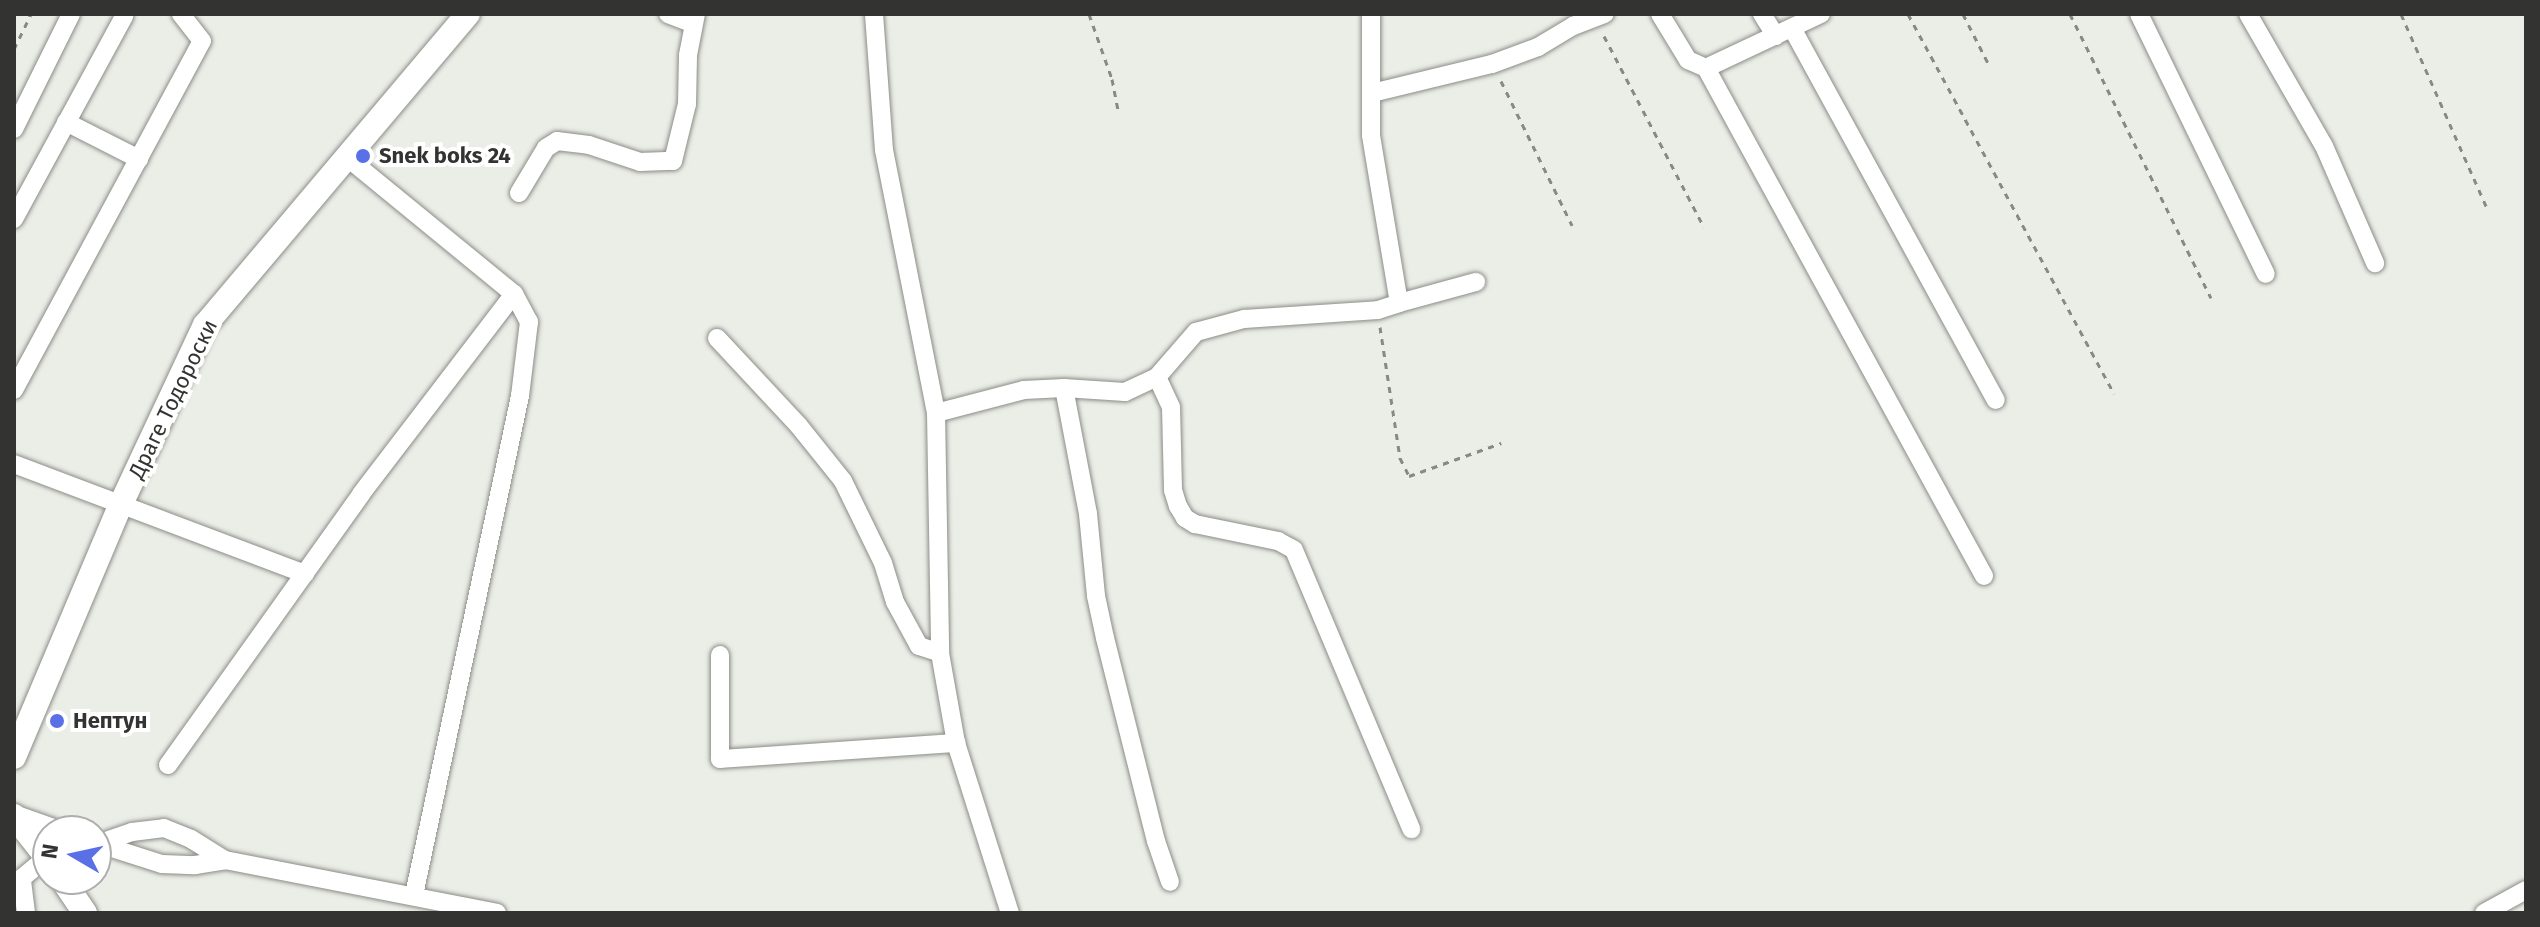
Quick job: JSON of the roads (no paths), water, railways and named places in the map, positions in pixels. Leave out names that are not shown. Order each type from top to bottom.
[{"type":"street","points":[[14,129],[71,14]]},
{"type":"street","points":[[14,390],[202,41],[181,14]]},
{"type":"street","name":"Драге Тодороски","points":[[14,757],[121,504],[205,325],[349,159],[468,14]]},
{"type":"street","points":[[519,193],[546,148],[557,141],[589,145],[640,162],[673,161],[687,104],[694,18],[668,14]]},
{"type":"street","points":[[874,14],[884,150],[936,413],[940,653],[956,743],[1010,913]]},
{"type":"street","points":[[1371,14],[1371,135],[1399,303]]},
{"type":"street","points":[[1660,14],[1688,60],[1706,68],[1984,576]]},
{"type":"street","points":[[1762,14],[1784,32],[1996,400]]},
{"type":"street","points":[[1706,68],[1821,14]]},
{"type":"street","points":[[2139,14],[2266,274]]},
{"type":"street","points":[[2248,14],[2324,146],[2375,263]]},
{"type":"street","points":[[14,219],[124,16]]},
{"type":"street","points":[[1372,93],[1492,64],[1538,47],[1571,20],[1600,16]]},
{"type":"street","points":[[66,122],[139,159]]},
{"type":"street","points":[[349,159],[514,294],[529,322],[520,396],[414,895]]},
{"type":"street","points":[[936,413],[1024,390],[1064,388],[1125,392],[1157,377],[1196,332],[1244,319],[1378,310],[1476,282]]},
{"type":"street","points":[[168,765],[361,494],[514,294]]},
{"type":"street","points":[[717,338],[799,426],[843,481],[883,563],[895,602],[919,646],[940,653]]},
{"type":"street","points":[[1157,377],[1171,407],[1173,490],[1178,506],[1185,518],[1195,524],[1278,541],[1294,550],[1411,829]]},
{"type":"street","points":[[1064,388],[1088,514],[1096,596],[1105,638],[1156,841],[1170,882]]},
{"type":"street","points":[[14,464],[305,574]]},
{"type":"street","points":[[720,655],[720,759],[956,743]]},
{"type":"street","points":[[14,815],[32,838]]},
{"type":"street","points":[[112,838],[164,828],[191,839],[225,860]]},
{"type":"street","points":[[112,848],[162,864],[195,865],[225,860],[497,913]]},
{"type":"street","points":[[26,913],[22,878],[32,870]]},
{"type":"street","points":[[2484,913],[2526,890]]},
{"type":"street","points":[[73,895],[85,913]]},
{"type":"place","name":"Snek boks 24","points":[[363,156]]},
{"type":"place","name":"Нептун","points":[[57,721]]}]
